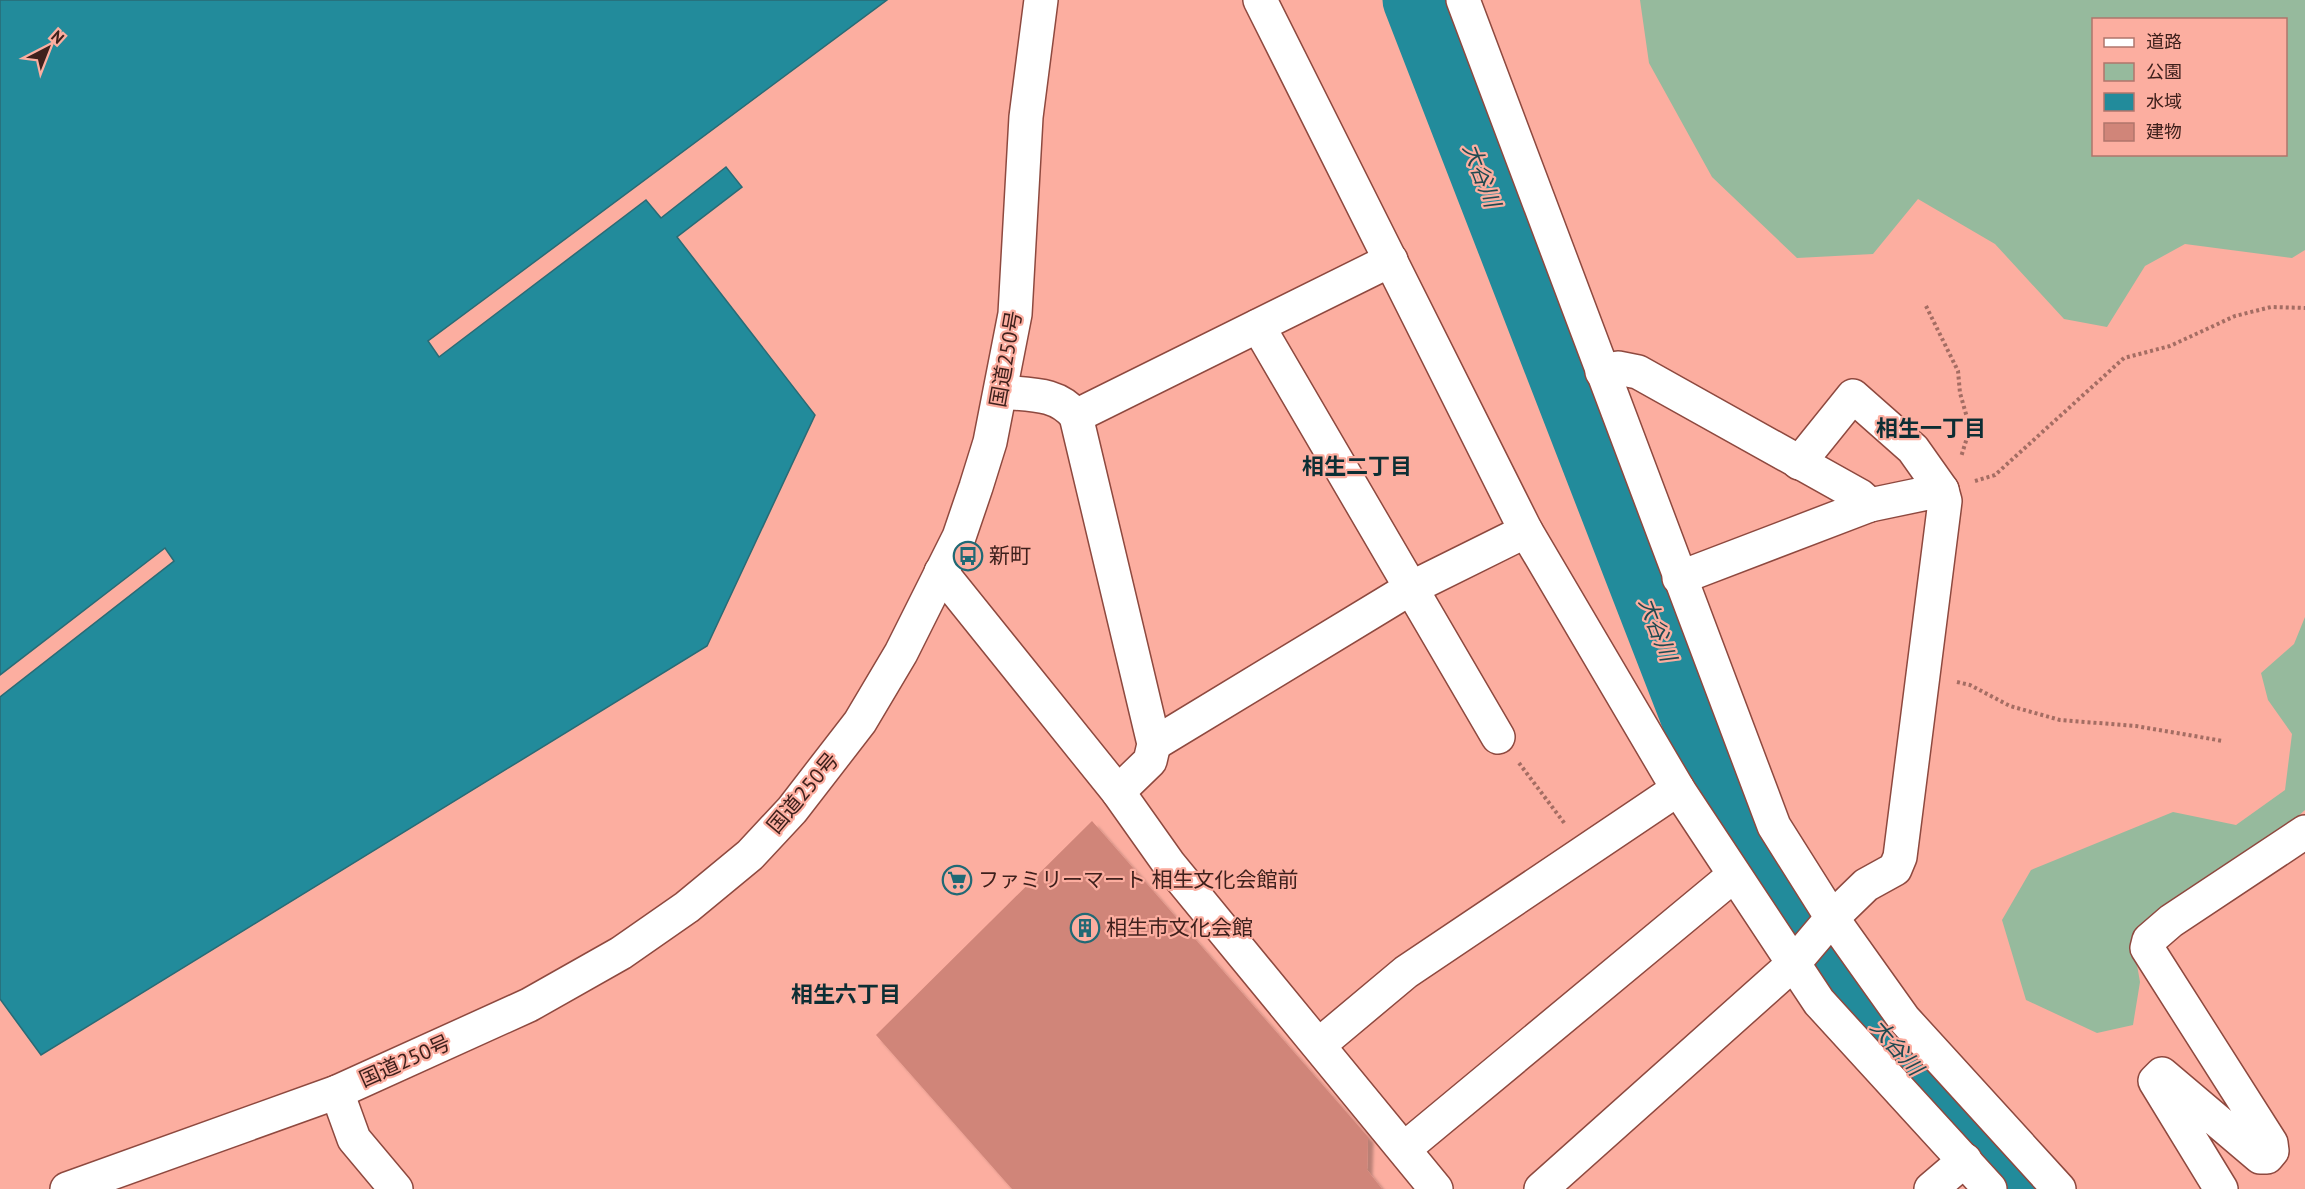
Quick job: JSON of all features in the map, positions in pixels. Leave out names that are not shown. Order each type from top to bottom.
[{"type":"main road","name":"国道250号","points":[[67,1189],[337,1092],[529,1005],[621,953],[687,907],[750,855],[792,810],[860,722],[901,652],[959,537],[976,488],[1001,392],[1015,314],[1026,117],[1041,0]]},
{"type":"main road","points":[[1260,0],[1526,531],[1678,789],[1733,876],[1797,960],[1819,1002],[1990,1189]]},
{"type":"main road","points":[[1463,0],[1774,826],[1828,923],[1904,1019],[2059,1189]]},
{"type":"main road","points":[[1076,416],[1391,260]]},
{"type":"main road","points":[[1258,326],[1498,736]]},
{"type":"main road","points":[[1602,372],[1618,368],[1638,372],[1860,496],[1870,505]]},
{"type":"main road","points":[[1001,392],[1053,398],[1067,405],[1076,416],[1154,744],[1150,761],[1118,792]]},
{"type":"main road","points":[[1541,1189],[1797,960],[1828,923],[1866,885],[1895,868],[1900,857],[1945,501],[1942,490],[1913,449],[1853,396],[1799,463]]},
{"type":"main road","points":[[1679,578],[1870,505],[1942,490]]},
{"type":"main road","points":[[1154,744],[1411,588],[1526,531]]},
{"type":"main road","points":[[941,572],[1118,792],[1169,864],[1320,1044],[1437,1189]]},
{"type":"main road","points":[[1320,1044],[1406,972],[1678,789]]},
{"type":"main road","points":[[2221,1189],[2156,1081],[2162,1074],[2260,1157],[2267,1157],[2272,1151],[2271,1143],[2147,948],[2149,940],[2171,921],[2302,843]]},
{"type":"main road","points":[[1404,1149],[1733,876]]},
{"type":"main road","points":[[337,1092],[354,1139],[376,1169],[396,1189]]},
{"type":"main road","points":[[1931,1189],[1965,1160]]},
{"type":"path","points":[[1926,306],[1958,371],[1960,393],[1970,428],[1958,464],[1942,490]]},
{"type":"path","points":[[1942,490],[1995,475],[2124,358],[2170,346],[2235,316],[2271,307],[2305,308]]},
{"type":"path","points":[[1924,675],[1970,685],[2010,706],[2060,720],[2136,726],[2223,741]]},
{"type":"path","points":[[1498,736],[1586,851]]},
{"type":"green space","points":[[1640,0],[2305,0],[2305,250],[2292,258],[2185,244],[2145,266],[2107,327],[2064,319],[1995,244],[1918,199],[1873,254],[1797,258],[1712,177],[1649,63]]},
{"type":"green space","points":[[2305,617],[2305,810],[2267,844],[2133,942],[2140,982],[2133,1025],[2097,1033],[2026,1000],[2002,920],[2031,870],[2173,812],[2236,825],[2285,790],[2292,734],[2268,700],[2261,673],[2294,644]]},
{"type":"water","points":[[0,0],[887,0],[428,341],[439,357],[646,200],[661,218],[726,167],[742,187],[677,237],[815,415],[707,646],[41,1055],[0,999],[0,697],[174,561],[165,548],[0,675]]},
{"type":"building","name":"相生市文化会館","points":[[1092,821],[1368,1137],[1367,1170],[1382,1189],[1012,1189],[876,1035]]},
{"type":"waterway","name":"大谷川","points":[[1414,0],[1706,753],[1820,958],[2021,1189]]},
{"type":"place","name":"新町","points":[[968,556]]},
{"type":"place","name":"ファミリーマート 相生文化会館前","points":[[957,880]]},
{"type":"place","name":"相生市文化会館","points":[[1085,928]]},
{"type":"district","name":"相生一丁目","points":[[1931,428]]},
{"type":"district","name":"相生二丁目","points":[[1357,466]]},
{"type":"district","name":"相生六丁目","points":[[846,994]]}]
